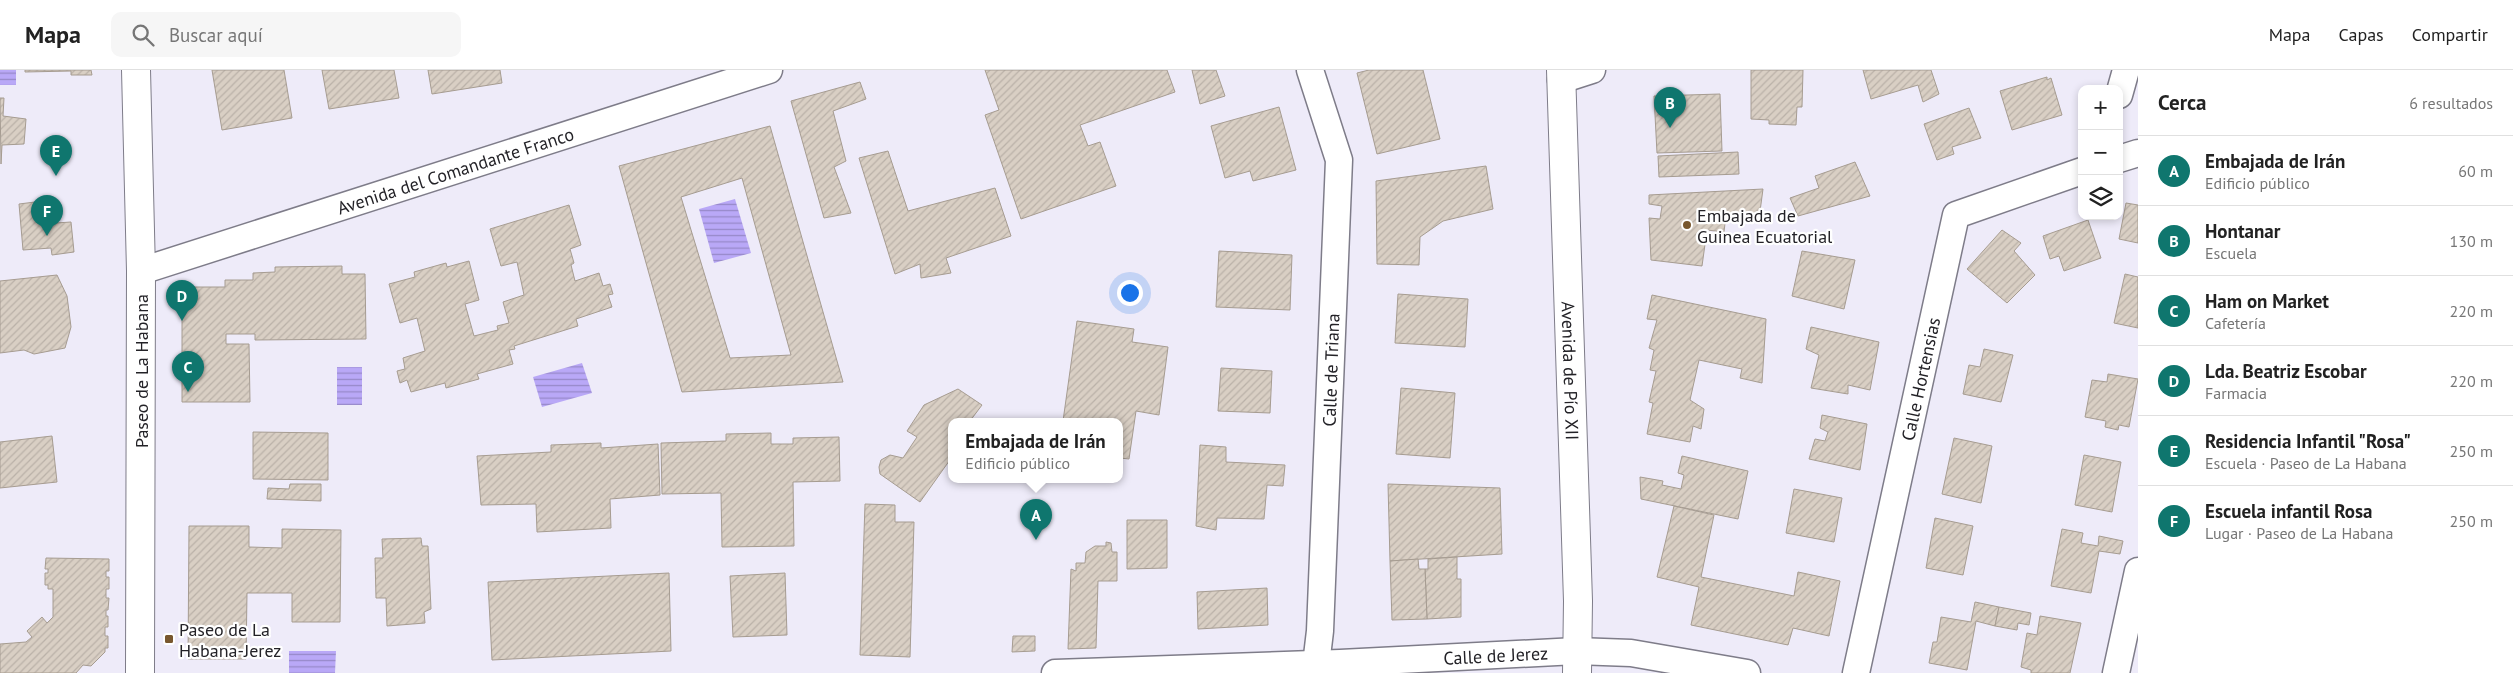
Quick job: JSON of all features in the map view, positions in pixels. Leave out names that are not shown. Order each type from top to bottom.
[{"type":"street","name":"Paseo de La Habana","points":[[136,70],[141,271],[140,673]]},
{"type":"street","name":"Avenida del Comandante Franco","points":[[141,271],[769,70]]},
{"type":"street","name":"Calle de Triana","points":[[1310,70],[1339,160],[1320,631],[1315,668]]},
{"type":"street","points":[[1561,75],[1592,70]]},
{"type":"street","points":[[2122,85],[2126,70]]},
{"type":"street","name":"Avenida de Pío XII","points":[[1561,75],[1578,592],[1576,662]]},
{"type":"street","points":[[2123,158],[2138,153]]},
{"type":"street","name":"Calle Hortensias","points":[[1856,673],[1956,215],[2078,172]]},
{"type":"street","points":[[2116,673],[2138,571]]},
{"type":"street","name":"Calle de Jerez","points":[[1071,672],[1576,662],[1631,653],[1747,673]]},
{"type":"shaded area","points":[[0,70],[16,70],[16,85],[0,85]]},
{"type":"shaded area","points":[[735,199],[751,253],[714,263],[699,209]]},
{"type":"shaded area","points":[[582,363],[592,393],[542,407],[533,377]]},
{"type":"shaded area","points":[[337,367],[362,367],[362,405],[337,405]]},
{"type":"shaded area","points":[[289,651],[336,651],[335,673],[289,673]]},
{"type":"building","points":[[25,70],[91,70],[92,75],[71,75],[71,71],[25,72]]},
{"type":"building","points":[[212,70],[284,70],[292,118],[222,130]]},
{"type":"building","points":[[322,70],[394,70],[399,98],[329,109]]},
{"type":"building","points":[[428,70],[500,70],[502,83],[432,94]]},
{"type":"building","points":[[985,70],[1167,70],[1175,92],[1080,125],[1088,146],[1100,142],[1116,186],[1021,219],[985,115],[999,110]]},
{"type":"building","points":[[1192,70],[1216,70],[1225,96],[1200,104]]},
{"type":"building","points":[[1369,70],[1423,70],[1440,139],[1377,154],[1357,73]]},
{"type":"building","points":[[1751,70],[1803,70],[1802,107],[1797,107],[1796,125],[1769,124],[1769,120],[1751,119]]},
{"type":"building","points":[[1863,70],[1931,70],[1939,94],[1923,102],[1918,85],[1871,99]]},
{"type":"building","points":[[2047,77],[2047,80],[2051,78],[2062,115],[2012,130],[2000,91]]},
{"type":"building","points":[[860,82],[866,99],[833,111],[846,161],[834,167],[851,213],[824,218],[791,101]]},
{"type":"building","points":[[1720,94],[1722,151],[1657,153],[1654,96]]},
{"type":"building","points":[[0,98],[4,98],[3,116],[26,119],[24,144],[2,145],[1,164]]},
{"type":"building","points":[[1279,107],[1296,170],[1253,181],[1250,171],[1225,178],[1211,126]]},
{"type":"building","points":[[1969,108],[1981,138],[1952,147],[1954,154],[1937,160],[1924,124]]},
{"type":"building","points":[[770,126],[843,382],[682,392],[619,166]],"holes":[[[742,178],[791,355],[730,358],[681,197]]]},
{"type":"building","points":[[888,151],[908,211],[995,188],[1011,236],[946,258],[951,273],[921,278],[920,264],[895,274],[859,158]]},
{"type":"building","points":[[1738,152],[1739,174],[1659,177],[1658,156]]},
{"type":"building","points":[[1855,162],[1870,196],[1798,216],[1790,198],[1819,188],[1815,176]]},
{"type":"building","points":[[1486,166],[1493,209],[1443,221],[1420,237],[1419,265],[1377,264],[1376,181]]},
{"type":"building","name":"Embajada de Guinea Ecuatorial","points":[[1763,189],[1759,219],[1726,215],[1724,232],[1707,230],[1702,266],[1651,260],[1649,218],[1660,219],[1662,206],[1649,204],[1649,195]]},
{"type":"building","points":[[43,201],[45,215],[55,214],[56,223],[71,222],[74,252],[52,255],[51,248],[23,250],[19,204]]},
{"type":"building","points":[[2126,203],[2138,205],[2138,243],[2119,239]]},
{"type":"building","points":[[569,205],[581,245],[570,249],[574,263],[571,265],[575,281],[599,273],[603,286],[610,284],[613,294],[608,295],[612,307],[576,319],[578,326],[514,346],[515,349],[509,350],[513,364],[477,374],[479,379],[446,388],[445,383],[411,392],[407,380],[400,383],[397,371],[405,369],[403,358],[425,351],[417,318],[400,323],[389,284],[415,277],[414,272],[446,263],[447,267],[469,261],[479,300],[465,304],[474,336],[498,330],[497,326],[509,323],[503,302],[524,295],[517,262],[501,266],[490,229]]},
{"type":"building","points":[[2088,220],[2101,258],[2064,271],[2059,256],[2050,259],[2043,236]]},
{"type":"building","points":[[2002,230],[2021,243],[2014,251],[2035,275],[2007,303],[1967,269]]},
{"type":"building","points":[[1219,251],[1292,255],[1290,310],[1216,307]]},
{"type":"building","points":[[1802,251],[1855,260],[1844,309],[1792,296]]},
{"type":"building","points":[[342,266],[342,274],[365,274],[366,339],[255,340],[255,334],[226,334],[226,344],[249,344],[250,402],[182,402],[182,299],[194,299],[194,287],[225,287],[225,280],[253,280],[253,273],[275,272],[275,267]]},
{"type":"building","points":[[2125,274],[2138,277],[2138,328],[2114,323]]},
{"type":"building","points":[[57,275],[67,296],[71,327],[65,348],[34,354],[24,350],[0,353],[0,281]]},
{"type":"building","points":[[1398,294],[1468,299],[1465,347],[1395,343]]},
{"type":"building","points":[[1652,295],[1766,319],[1762,383],[1740,378],[1742,369],[1699,360],[1690,400],[1704,409],[1701,429],[1693,426],[1690,442],[1647,434],[1653,403],[1649,402],[1656,371],[1650,370],[1654,350],[1649,348],[1657,320],[1647,319]]},
{"type":"building","points":[[1077,321],[1134,329],[1132,342],[1168,347],[1159,415],[1136,411],[1129,459],[1123,458],[1123,418],[1063,418]]},
{"type":"building","points":[[1811,327],[1879,342],[1870,390],[1848,385],[1848,394],[1811,388],[1819,355],[1806,349]]},
{"type":"building","points":[[1984,349],[2013,355],[2001,402],[1963,394],[1969,365],[1980,367]]},
{"type":"building","points":[[1221,368],[1272,371],[1270,413],[1218,411]]},
{"type":"building","points":[[2108,374],[2138,379],[2129,427],[2119,425],[2118,430],[2105,427],[2106,421],[2085,417],[2092,380],[2107,382]]},
{"type":"building","points":[[1401,388],[1455,393],[1450,458],[1396,454]]},
{"type":"building","points":[[958,389],[982,405],[972,418],[948,418],[948,463],[920,502],[880,474],[879,467],[881,460],[890,455],[903,458],[917,437],[907,431],[924,405]]},
{"type":"building","points":[[1822,415],[1867,424],[1860,470],[1809,459],[1815,439],[1825,441],[1828,432],[1820,428]]},
{"type":"building","points":[[253,432],[328,433],[328,480],[253,479]]},
{"type":"building","points":[[771,433],[771,444],[793,444],[793,438],[839,437],[840,481],[793,482],[794,546],[722,547],[721,493],[662,494],[661,443],[726,441],[726,434]]},
{"type":"building","points":[[52,436],[57,482],[0,488],[0,442]]},
{"type":"building","points":[[1954,438],[1992,446],[1981,503],[1942,494]]},
{"type":"building","points":[[601,443],[601,448],[658,444],[660,495],[610,499],[611,528],[537,532],[536,504],[481,505],[477,456],[551,452],[551,445]]},
{"type":"building","points":[[1200,445],[1226,447],[1226,462],[1285,465],[1283,486],[1267,485],[1264,519],[1217,518],[1216,530],[1196,526]]},
{"type":"building","points":[[2084,455],[2121,462],[2112,512],[2075,505]]},
{"type":"building","points":[[1682,456],[1748,471],[1738,519],[1641,499],[1640,477],[1663,481],[1662,485],[1681,489],[1684,475],[1678,473]]},
{"type":"building","points":[[290,484],[321,484],[321,501],[267,499],[268,488],[289,489]]},
{"type":"building","points":[[1388,484],[1500,488],[1502,554],[1390,561]]},
{"type":"building","points":[[1794,489],[1842,498],[1834,542],[1786,533]]},
{"type":"building","points":[[865,504],[895,505],[895,522],[914,522],[910,657],[860,655]]},
{"type":"building","points":[[1674,506],[1714,515],[1701,577],[1794,596],[1798,572],[1840,581],[1829,636],[1793,628],[1788,645],[1691,625],[1699,587],[1657,577]]},
{"type":"building","points":[[1935,518],[1973,526],[1963,575],[1926,568]]},
{"type":"building","points":[[1127,520],[1167,520],[1167,568],[1127,569]]},
{"type":"building","points":[[189,526],[249,526],[249,547],[282,548],[282,529],[341,530],[340,622],[292,622],[292,593],[247,593],[246,659],[188,659]]},
{"type":"building","points":[[2062,529],[2083,533],[2081,543],[2098,546],[2099,536],[2123,541],[2120,554],[2099,551],[2091,593],[2051,586]]},
{"type":"building","points":[[421,538],[422,546],[428,546],[431,609],[424,612],[425,623],[387,626],[386,598],[376,598],[375,558],[383,558],[382,539]]},
{"type":"building","points":[[1106,542],[1111,543],[1112,552],[1117,552],[1117,581],[1098,581],[1096,648],[1068,649],[1071,569],[1076,571],[1076,563],[1085,563],[1086,552],[1095,546],[1106,546]]},
{"type":"building","points":[[1457,557],[1457,579],[1461,579],[1461,617],[1427,619],[1425,569],[1428,569],[1428,559]]},
{"type":"building","points":[[46,558],[109,559],[109,571],[106,571],[106,577],[109,577],[109,589],[106,589],[106,598],[109,598],[108,610],[106,610],[108,627],[105,627],[105,636],[108,636],[108,648],[105,648],[105,652],[91,666],[83,665],[76,673],[0,673],[0,644],[26,642],[32,637],[27,631],[42,617],[47,623],[53,617],[53,589],[48,589],[48,585],[45,585],[45,573],[48,573],[48,569],[45,569]]},
{"type":"building","points":[[1418,559],[1419,569],[1425,569],[1427,619],[1392,620],[1390,561]]},
{"type":"building","points":[[669,573],[671,651],[492,660],[488,582]]},
{"type":"building","points":[[785,573],[787,635],[733,637],[730,576]]},
{"type":"building","points":[[1267,588],[1268,625],[1198,629],[1197,592]]},
{"type":"building","points":[[1975,602],[1999,607],[1995,626],[1976,621],[1967,670],[1929,663],[1933,642],[1937,642],[1941,617],[1971,622]]},
{"type":"building","points":[[1999,607],[2031,613],[2029,625],[2018,623],[2017,630],[1995,626]]},
{"type":"building","points":[[2040,616],[2081,623],[2070,673],[2031,673],[2031,670],[2021,667],[2027,633],[2037,635]]},
{"type":"building","points":[[1013,636],[1035,636],[1035,651],[1012,652]]},
{"type":"place","name":"Hontanar","points":[[1670,128]]},
{"type":"place","name":"Residencia Infantil \"Rosa\"","points":[[56,176]]},
{"type":"place","name":"Embajada de Guinea Ecuatorial","points":[[1687,225]]},
{"type":"place","name":"Escuela infantil Rosa","points":[[47,236]]},
{"type":"place","name":"Lda. Beatriz Escobar","points":[[182,321]]},
{"type":"place","name":"Ham on Market","points":[[188,392]]},
{"type":"place","name":"Embajada de Irán","points":[[1036,540]]},
{"type":"place","name":"Paseo de La Habana-Jerez","points":[[169,639]]}]
